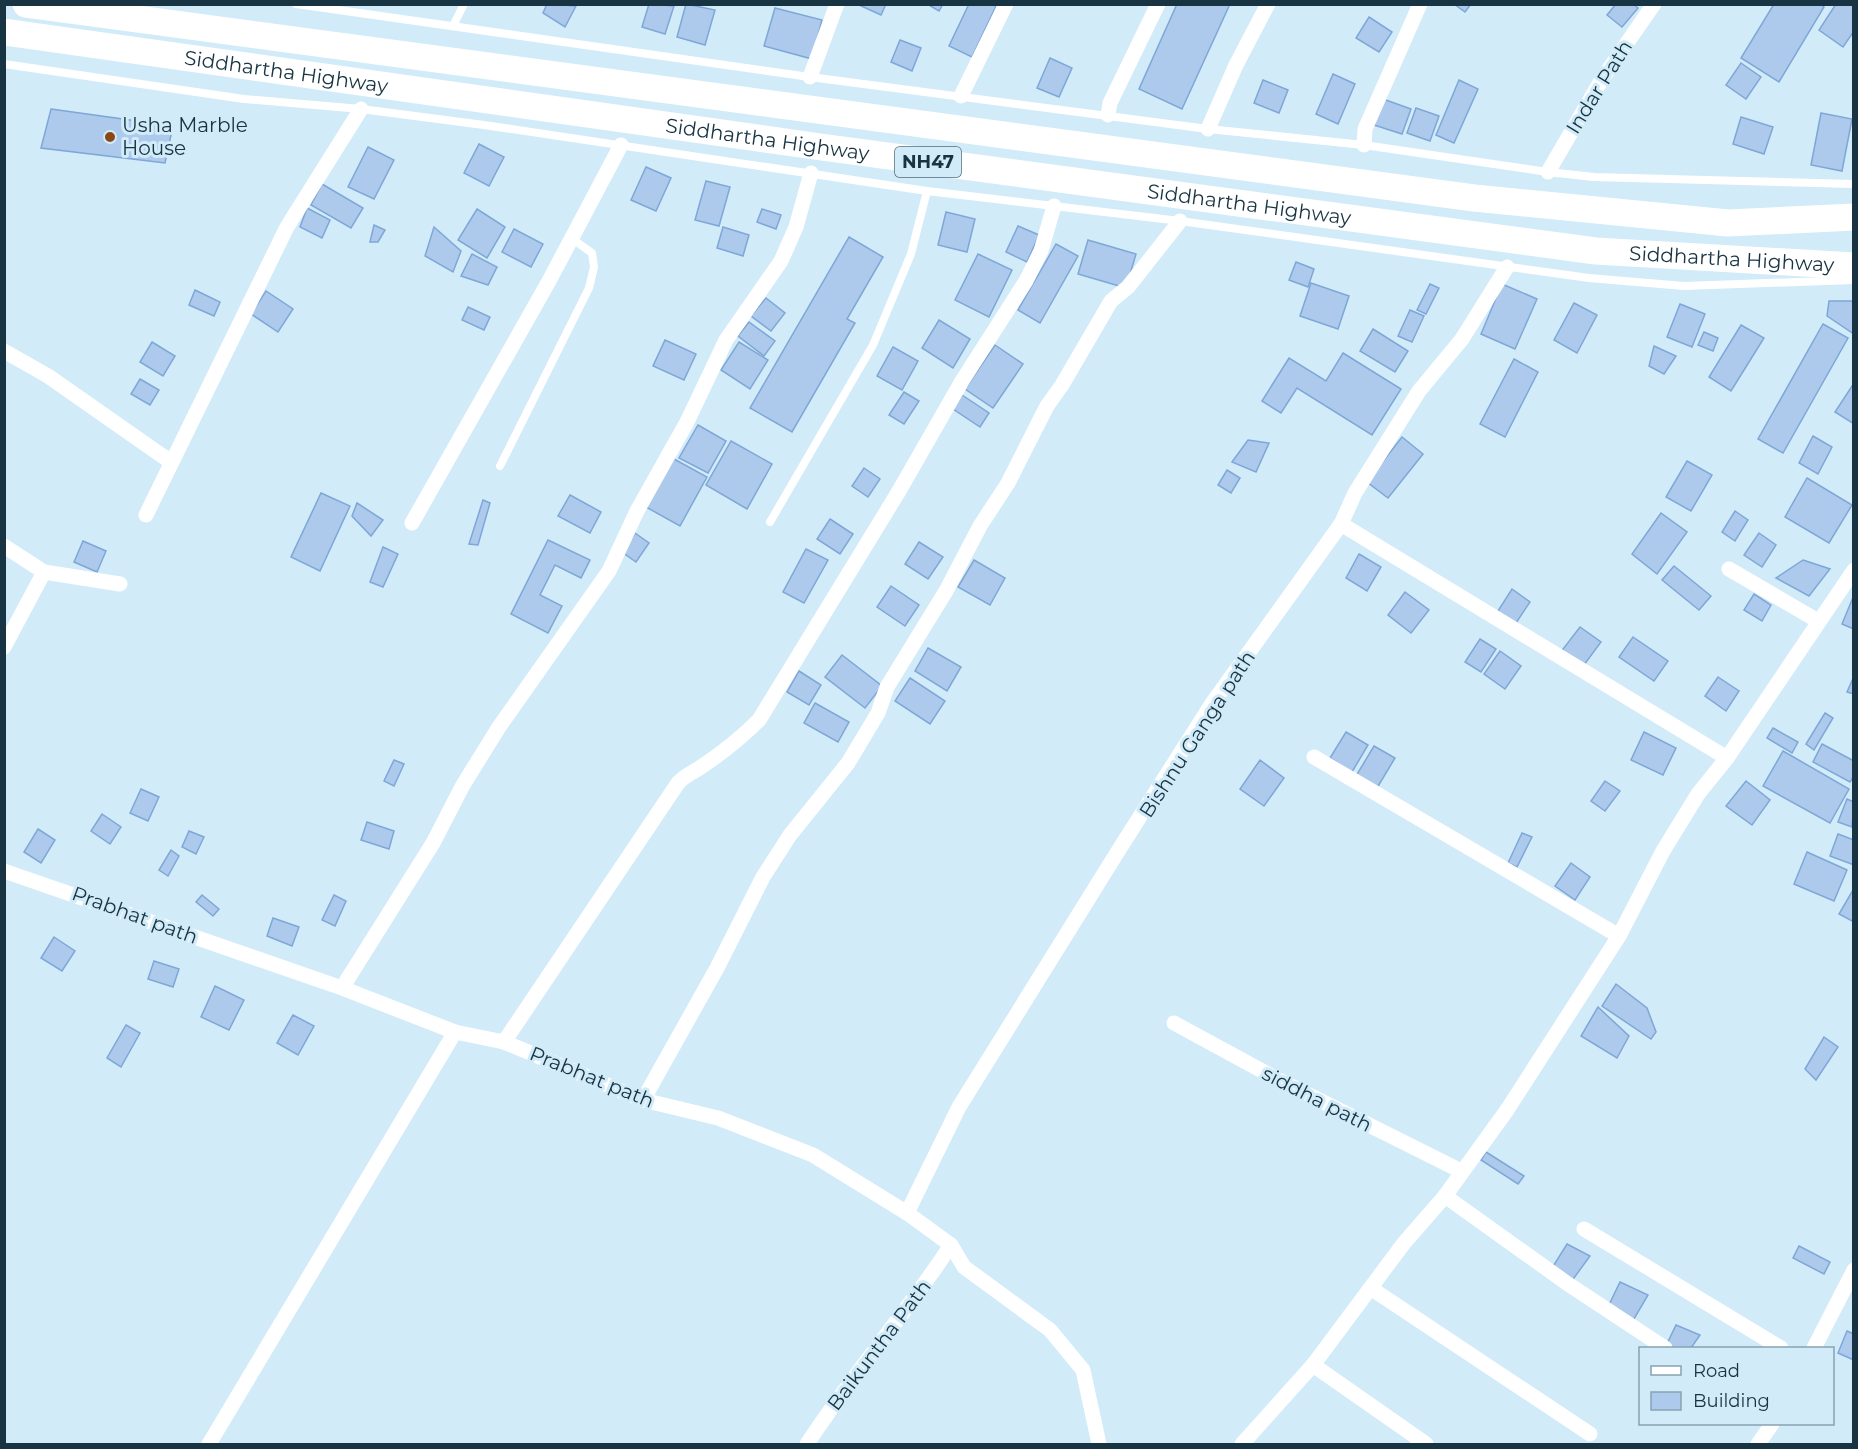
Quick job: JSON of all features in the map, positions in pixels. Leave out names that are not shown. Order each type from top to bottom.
[{"type":"highway","name":"Siddhartha Highway","points":[[26,4],[1474,198],[1728,222],[1854,217]]},
{"type":"highway","name":"Siddhartha Highway","points":[[4,32],[821,147],[1596,251],[1854,266]]},
{"type":"highway","points":[[246,66],[251,34]]},
{"type":"street","points":[[810,77],[837,4]]},
{"type":"street","points":[[961,96],[1006,4]]},
{"type":"street","points":[[1108,115],[1110,103],[1158,4]]},
{"type":"street","points":[[1208,129],[1236,65],[1268,4]]},
{"type":"street","points":[[1364,145],[1365,129],[1420,4]]},
{"type":"street","name":"Indar Path","points":[[1548,172],[1602,79],[1654,4]]},
{"type":"street","points":[[146,515],[287,227],[361,109]]},
{"type":"street","points":[[412,523],[572,238],[621,145]]},
{"type":"street","points":[[342,988],[433,843],[463,785],[499,727],[609,571],[637,511],[687,422],[726,340],[781,261],[796,227],[812,173]]},
{"type":"street","points":[[504,1042],[678,783],[687,774],[698,769],[740,739],[759,720],[899,491],[962,381],[1026,281],[1041,251],[1054,206]]},
{"type":"street","points":[[643,1100],[717,968],[763,877],[790,835],[848,763],[878,713],[887,687],[946,591],[980,526],[1008,483],[1047,406],[1062,385],[1111,301],[1134,280],[1180,221]]},
{"type":"street","name":"Bishnu Ganga path","points":[[907,1213],[959,1107],[1120,848],[1211,705],[1341,524],[1355,493],[1419,392],[1462,339],[1507,267]]},
{"type":"street","points":[[4,351],[48,376],[171,462]]},
{"type":"street","points":[[1341,524],[1727,758]]},
{"type":"street","points":[[4,546],[44,572],[120,584]]},
{"type":"street","points":[[1729,569],[1818,621]]},
{"type":"street","points":[[1242,1444],[1313,1365],[1404,1243],[1445,1196],[1507,1110],[1619,936],[1663,851],[1698,794],[1727,758],[1854,570]]},
{"type":"street","points":[[4,647],[44,572]]},
{"type":"street","points":[[1314,757],[1619,936]]},
{"type":"street","name":"Prabhat path","points":[[4,871],[342,988],[455,1032],[504,1042],[643,1100],[718,1118],[813,1155],[907,1213],[951,1245],[964,1267],[1050,1330],[1083,1371],[1099,1444]]},
{"type":"street","name":"siddha path","points":[[1174,1023],[1277,1079],[1461,1171]]},
{"type":"street","points":[[209,1444],[455,1032]]},
{"type":"street","points":[[1445,1196],[1568,1284],[1663,1347]]},
{"type":"street","points":[[1584,1230],[1779,1347]]},
{"type":"street","name":"Baikuntha Path","points":[[807,1444],[867,1358],[921,1291],[951,1245]]},
{"type":"street","points":[[1816,1347],[1854,1270]]},
{"type":"street","points":[[1372,1288],[1590,1434]]},
{"type":"street","points":[[1313,1365],[1426,1444]]},
{"type":"street","points":[[1758,1444],[1771,1425]]},
{"type":"lane","points":[[296,4],[810,77],[1208,129],[1364,145],[1548,172],[1594,177],[1854,184]]},
{"type":"lane","points":[[453,26],[464,4]]},
{"type":"lane","points":[[4,64],[244,99],[361,109],[927,191],[1180,221],[1507,267],[1684,286],[1854,280]]},
{"type":"lane","points":[[770,522],[873,345],[911,254],[927,191]]},
{"type":"lane","points":[[500,466],[589,288],[594,267],[591,253],[572,238]]},
{"type":"building","points":[[547,4],[576,6],[565,27],[543,13]]},
{"type":"building","points":[[649,4],[674,6],[665,34],[642,27]]},
{"type":"building","points":[[686,4],[715,10],[705,45],[677,37]]},
{"type":"building","points":[[857,4],[886,4],[881,15]]},
{"type":"building","points":[[927,4],[943,4],[939,11]]},
{"type":"building","points":[[969,4],[997,4],[972,57],[949,46]]},
{"type":"building","points":[[1177,4],[1230,4],[1182,109],[1139,89]]},
{"type":"building","points":[[1454,4],[1471,4],[1465,12]]},
{"type":"building","points":[[1616,4],[1633,4],[1638,8],[1622,27],[1607,15]]},
{"type":"building","points":[[1774,4],[1820,4],[1824,7],[1779,82],[1741,58]]},
{"type":"building","points":[[1836,4],[1854,4],[1854,31],[1843,47],[1819,30]]},
{"type":"building","points":[[775,8],[822,20],[812,59],[764,46]]},
{"type":"building","points":[[1369,17],[1392,32],[1379,52],[1356,38]]},
{"type":"building","points":[[900,40],[921,48],[912,71],[891,62]]},
{"type":"building","points":[[1050,58],[1072,68],[1059,97],[1037,88]]},
{"type":"building","points":[[1741,63],[1761,77],[1746,99],[1726,85]]},
{"type":"building","points":[[1333,74],[1355,84],[1338,124],[1316,114]]},
{"type":"building","points":[[1263,80],[1288,90],[1279,113],[1254,103]]},
{"type":"building","points":[[1459,80],[1478,89],[1454,143],[1436,135]]},
{"type":"building","points":[[1383,99],[1411,109],[1402,134],[1374,125]]},
{"type":"building","points":[[1416,108],[1439,116],[1430,141],[1407,133]]},
{"type":"building","points":[[51,109],[173,126],[165,163],[41,148]]},
{"type":"building","points":[[1821,113],[1852,119],[1842,171],[1811,165]]},
{"type":"building","points":[[1741,117],[1773,127],[1764,154],[1733,144]]},
{"type":"building","points":[[479,144],[504,157],[489,186],[464,173]]},
{"type":"building","points":[[368,147],[394,160],[374,199],[348,187]]},
{"type":"building","points":[[646,167],[671,178],[656,211],[631,200]]},
{"type":"building","points":[[706,181],[730,187],[719,226],[695,220]]},
{"type":"building","points":[[322,184],[363,208],[351,228],[311,205]]},
{"type":"building","points":[[307,208],[330,220],[322,238],[300,227]]},
{"type":"building","points":[[477,209],[505,227],[487,258],[458,240]]},
{"type":"building","points":[[762,209],[781,215],[776,229],[757,222]]},
{"type":"building","points":[[946,212],[975,219],[967,252],[938,245]]},
{"type":"building","points":[[374,225],[385,230],[378,242],[370,242]]},
{"type":"building","points":[[1018,226],[1039,235],[1027,262],[1006,252]]},
{"type":"building","points":[[434,227],[461,251],[453,272],[425,256]]},
{"type":"building","points":[[723,227],[749,235],[743,256],[717,248]]},
{"type":"building","points":[[514,229],[543,244],[531,267],[502,252]]},
{"type":"building","points":[[849,237],[883,257],[847,319],[855,323],[792,432],[750,408]]},
{"type":"building","points":[[1088,240],[1136,254],[1126,288],[1078,274]]},
{"type":"building","points":[[1056,244],[1078,256],[1040,323],[1018,310]]},
{"type":"building","points":[[472,254],[497,267],[488,285],[461,276]]},
{"type":"building","points":[[978,254],[1012,270],[989,317],[955,300]]},
{"type":"building","points":[[1296,262],[1314,269],[1308,287],[1289,280]]},
{"type":"building","points":[[1311,283],[1349,296],[1338,329],[1300,316]]},
{"type":"building","points":[[1430,284],[1439,288],[1426,314],[1417,310]]},
{"type":"building","points":[[1502,284],[1537,299],[1515,349],[1481,334]]},
{"type":"building","points":[[195,290],[220,302],[214,316],[189,305]]},
{"type":"building","points":[[266,291],[293,309],[278,332],[251,314]]},
{"type":"building","points":[[766,298],[785,313],[771,331],[751,316]]},
{"type":"building","points":[[1829,301],[1854,301],[1854,334],[1827,316]]},
{"type":"building","points":[[1574,303],[1597,315],[1577,353],[1554,340]]},
{"type":"building","points":[[1680,304],[1705,314],[1692,347],[1667,337]]},
{"type":"building","points":[[468,307],[490,317],[484,330],[462,320]]},
{"type":"building","points":[[1410,310],[1424,316],[1412,342],[1398,336]]},
{"type":"building","points":[[939,320],[970,339],[953,368],[922,348]]},
{"type":"building","points":[[749,322],[775,341],[764,356],[738,336]]},
{"type":"building","points":[[1823,324],[1848,338],[1783,453],[1758,439]]},
{"type":"building","points":[[1741,325],[1764,338],[1731,391],[1709,377]]},
{"type":"building","points":[[1373,329],[1408,351],[1395,372],[1360,351]]},
{"type":"building","points":[[1704,332],[1718,338],[1713,351],[1698,345]]},
{"type":"building","points":[[665,340],[696,354],[684,380],[653,366]]},
{"type":"building","points":[[152,342],[175,356],[163,376],[140,362]]},
{"type":"building","points":[[739,342],[768,360],[750,389],[721,370]]},
{"type":"building","points":[[995,345],[1023,364],[993,408],[965,389]]},
{"type":"building","points":[[1654,346],[1676,356],[1664,374],[1649,366]]},
{"type":"building","points":[[893,347],[918,361],[902,390],[877,376]]},
{"type":"building","points":[[1343,353],[1401,389],[1372,435],[1297,388],[1281,413],[1262,401],[1289,358],[1326,381]]},
{"type":"building","points":[[1514,359],[1538,372],[1505,437],[1480,424]]},
{"type":"building","points":[[140,379],[159,390],[150,405],[131,394]]},
{"type":"building","points":[[1854,383],[1854,424],[1835,412]]},
{"type":"building","points":[[904,392],[919,401],[904,424],[889,415]]},
{"type":"building","points":[[962,395],[989,413],[980,427],[953,409]]},
{"type":"building","points":[[698,425],[726,441],[708,473],[679,458]]},
{"type":"building","points":[[1813,436],[1832,447],[1818,474],[1799,463]]},
{"type":"building","points":[[1402,437],[1423,454],[1388,498],[1367,482]]},
{"type":"building","points":[[1248,440],[1269,443],[1256,472],[1232,462]]},
{"type":"building","points":[[731,441],[772,464],[747,509],[706,485]]},
{"type":"building","points":[[674,459],[707,477],[680,526],[646,507]]},
{"type":"building","points":[[1687,461],[1712,475],[1691,511],[1666,497]]},
{"type":"building","points":[[864,468],[880,479],[868,497],[852,486]]},
{"type":"building","points":[[1227,470],[1240,478],[1231,493],[1218,485]]},
{"type":"building","points":[[1807,478],[1852,505],[1829,543],[1785,517]]},
{"type":"building","points":[[321,493],[350,506],[320,571],[291,557]]},
{"type":"building","points":[[570,495],[601,512],[590,533],[558,516]]},
{"type":"building","points":[[483,500],[490,503],[478,545],[469,544]]},
{"type":"building","points":[[357,503],[383,520],[371,536],[352,516]]},
{"type":"building","points":[[1735,511],[1748,520],[1735,541],[1722,532]]},
{"type":"building","points":[[1661,513],[1687,532],[1657,574],[1632,554]]},
{"type":"building","points":[[830,519],[853,534],[840,554],[817,539]]},
{"type":"building","points":[[635,533],[649,543],[636,562],[622,552]]},
{"type":"building","points":[[1759,533],[1776,545],[1762,567],[1744,555]]},
{"type":"building","points":[[548,540],[590,560],[581,578],[555,565],[540,595],[562,606],[548,633],[511,614]]},
{"type":"building","points":[[83,541],[106,551],[97,572],[74,562]]},
{"type":"building","points":[[919,542],[943,557],[928,579],[905,564]]},
{"type":"building","points":[[383,547],[398,554],[383,587],[370,582]]},
{"type":"building","points":[[806,549],[828,560],[804,603],[783,592]]},
{"type":"building","points":[[1359,554],[1381,567],[1367,591],[1346,578]]},
{"type":"building","points":[[974,560],[1005,578],[990,605],[958,587]]},
{"type":"building","points":[[1803,560],[1830,569],[1809,596],[1776,578]]},
{"type":"building","points":[[1674,566],[1711,596],[1699,610],[1662,580]]},
{"type":"building","points":[[891,586],[919,605],[905,626],[877,607]]},
{"type":"building","points":[[1512,589],[1530,602],[1514,626],[1496,614]]},
{"type":"building","points":[[1405,592],[1429,610],[1411,633],[1388,615]]},
{"type":"building","points":[[1754,594],[1771,605],[1762,621],[1744,610]]},
{"type":"building","points":[[1854,595],[1854,629],[1842,624]]},
{"type":"building","points":[[1580,627],[1601,642],[1581,669],[1560,653]]},
{"type":"building","points":[[1633,637],[1668,661],[1654,681],[1619,657]]},
{"type":"building","points":[[1480,639],[1496,649],[1481,672],[1465,662]]},
{"type":"building","points":[[928,648],[961,667],[947,691],[915,671]]},
{"type":"building","points":[[1500,651],[1521,666],[1505,689],[1484,674]]},
{"type":"building","points":[[842,655],[882,686],[865,708],[825,677]]},
{"type":"building","points":[[799,671],[821,685],[809,705],[787,692]]},
{"type":"building","points":[[1854,676],[1854,694],[1847,692]]},
{"type":"building","points":[[1718,677],[1739,691],[1726,711],[1705,696]]},
{"type":"building","points":[[910,678],[945,701],[930,724],[895,701]]},
{"type":"building","points":[[815,703],[849,722],[838,742],[804,723]]},
{"type":"building","points":[[1825,713],[1833,718],[1814,750],[1806,744]]},
{"type":"building","points":[[1773,728],[1798,742],[1792,753],[1767,738]]},
{"type":"building","points":[[1346,732],[1368,745],[1352,772],[1330,758]]},
{"type":"building","points":[[1644,732],[1676,748],[1663,775],[1631,760]]},
{"type":"building","points":[[1822,744],[1854,761],[1854,776],[1850,782],[1813,762]]},
{"type":"building","points":[[1374,746],[1395,758],[1377,788],[1356,776]]},
{"type":"building","points":[[1783,751],[1849,789],[1830,823],[1763,786]]},
{"type":"building","points":[[394,760],[404,764],[394,786],[384,781]]},
{"type":"building","points":[[1260,760],[1284,778],[1264,806],[1240,789]]},
{"type":"building","points":[[1605,781],[1620,791],[1605,811],[1591,801]]},
{"type":"building","points":[[1746,781],[1770,800],[1752,825],[1726,806]]},
{"type":"building","points":[[141,789],[159,797],[148,821],[130,813]]},
{"type":"building","points":[[1847,799],[1854,802],[1852,827],[1838,822]]},
{"type":"building","points":[[102,814],[121,827],[110,844],[91,831]]},
{"type":"building","points":[[367,822],[394,831],[389,849],[361,840]]},
{"type":"building","points":[[38,829],[55,840],[41,863],[24,852]]},
{"type":"building","points":[[189,831],[204,837],[196,854],[182,847]]},
{"type":"building","points":[[1522,833],[1532,837],[1517,867],[1508,863]]},
{"type":"building","points":[[1838,834],[1854,840],[1854,865],[1830,856]]},
{"type":"building","points":[[171,850],[179,856],[168,876],[159,870]]},
{"type":"building","points":[[1807,852],[1847,870],[1834,901],[1794,884]]},
{"type":"building","points":[[1571,863],[1590,877],[1575,900],[1555,886]]},
{"type":"building","points":[[1854,890],[1854,922],[1839,914]]},
{"type":"building","points":[[202,895],[219,909],[213,916],[196,902]]},
{"type":"building","points":[[334,895],[346,901],[335,926],[322,920]]},
{"type":"building","points":[[273,918],[299,927],[292,946],[267,936]]},
{"type":"building","points":[[54,937],[75,951],[62,971],[41,958]]},
{"type":"building","points":[[154,961],[179,969],[173,987],[148,979]]},
{"type":"building","points":[[1616,984],[1647,1008],[1656,1032],[1651,1039],[1602,1006]]},
{"type":"building","points":[[215,986],[244,1000],[229,1030],[201,1017]]},
{"type":"building","points":[[1598,1007],[1629,1036],[1617,1058],[1581,1036]]},
{"type":"building","points":[[293,1015],[314,1026],[298,1055],[277,1043]]},
{"type":"building","points":[[126,1025],[140,1033],[121,1067],[107,1058]]},
{"type":"building","points":[[1824,1037],[1838,1047],[1816,1080],[1805,1069]]},
{"type":"building","points":[[1486,1152],[1524,1176],[1518,1184],[1481,1160]]},
{"type":"building","points":[[1567,1244],[1590,1256],[1571,1282],[1552,1268]]},
{"type":"building","points":[[1799,1246],[1830,1262],[1824,1274],[1793,1258]]},
{"type":"building","points":[[1620,1282],[1648,1295],[1631,1324],[1607,1309]]},
{"type":"building","points":[[1676,1325],[1700,1335],[1692,1347],[1665,1347]]},
{"type":"building","points":[[1847,1331],[1854,1334],[1854,1360],[1838,1353]]},
{"type":"place","name":"Usha Marble House","points":[[110,137]]}]
